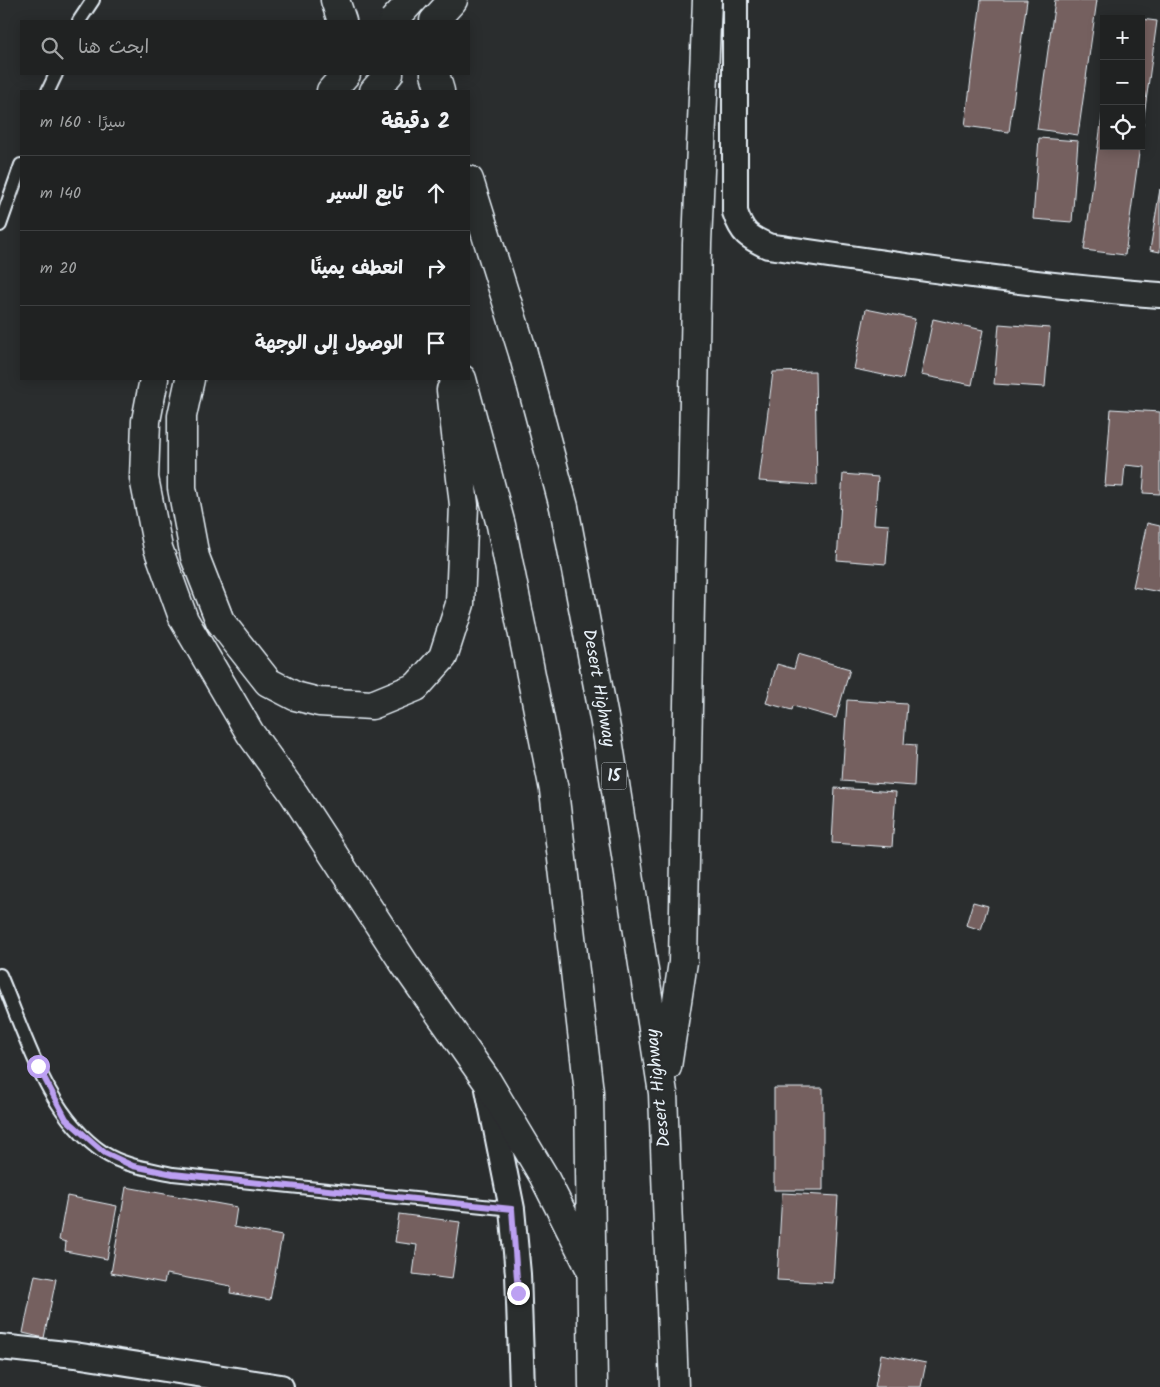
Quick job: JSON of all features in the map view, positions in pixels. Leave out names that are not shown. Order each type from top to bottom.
[{"type":"highway","points":[[335,0],[342,20]]},
{"type":"highway","points":[[394,20],[411,0]]},
{"type":"highway","points":[[411,0],[418,20]]},
{"type":"highway","points":[[435,20],[453,0]]},
{"type":"highway","points":[[663,1093],[683,962],[696,244],[707,0]]},
{"type":"highway","points":[[332,90],[345,75]]},
{"type":"highway","points":[[360,75],[366,90]]},
{"type":"highway","points":[[375,90],[388,75]]},
{"type":"highway","points":[[435,75],[440,90]]},
{"type":"highway","name":"Desert Highway","points":[[470,183],[523,353],[564,507],[608,739],[663,1093],[674,1387]]},
{"type":"highway","points":[[154,380],[146,421],[144,478],[158,548],[184,620],[250,733],[294,794],[406,966],[487,1081],[544,1175],[593,1273]]},
{"type":"highway","points":[[190,380],[182,416],[182,488],[195,557],[220,620],[268,682],[295,696],[319,702],[372,706],[416,687],[443,656],[460,604],[464,505],[450,380]]},
{"type":"highway","points":[[462,380],[501,525],[554,790],[589,1092],[593,1273],[593,1387]]},
{"type":"street","points":[[735,0],[735,212],[740,225],[748,237],[768,246],[960,274],[1062,288],[1160,295]]},
{"type":"street","points":[[487,1081],[512,1209],[518,1274],[522,1387]]},
{"type":"street","points":[[0,1347],[75,1355],[281,1387]]},
{"type":"lane","points":[[80,20],[93,0]]},
{"type":"lane","points":[[48,90],[56,75]]},
{"type":"lane","points":[[0,225],[20,168]]},
{"type":"lane","points":[[0,975],[46,1084],[66,1119],[105,1153],[133,1166],[173,1174],[512,1209]]},
{"type":"building","points":[[981,0],[1027,0],[1009,132],[965,126]]},
{"type":"building","points":[[1055,0],[1097,0],[1078,135],[1037,129]]},
{"type":"building","points":[[1145,20],[1157,21],[1145,109]]},
{"type":"building","points":[[1100,132],[1100,150],[1139,150],[1125,255],[1084,250]]},
{"type":"building","points":[[1039,138],[1078,141],[1072,222],[1033,219]]},
{"type":"building","points":[[1160,189],[1160,252],[1150,250]]},
{"type":"building","points":[[866,309],[915,319],[903,379],[854,369]]},
{"type":"building","points":[[933,319],[983,330],[972,385],[921,375]]},
{"type":"building","points":[[999,324],[1050,328],[1045,387],[994,384]]},
{"type":"building","points":[[815,371],[817,485],[759,481],[773,372]]},
{"type":"building","points":[[1111,409],[1160,412],[1160,494],[1143,493],[1145,467],[1125,465],[1123,487],[1105,486]]},
{"type":"building","points":[[843,474],[878,477],[874,524],[889,525],[886,564],[837,560]]},
{"type":"building","points":[[1147,523],[1160,526],[1160,592],[1133,587]]},
{"type":"building","points":[[798,654],[850,669],[836,718],[793,706],[792,710],[766,703],[777,664],[794,669]]},
{"type":"building","points":[[847,700],[907,704],[904,744],[916,745],[914,786],[842,781]]},
{"type":"building","points":[[835,788],[896,792],[892,847],[832,843]]},
{"type":"building","points":[[973,902],[988,906],[981,930],[966,925]]},
{"type":"building","points":[[774,1088],[823,1088],[823,1190],[774,1190]]},
{"type":"building","points":[[126,1187],[237,1207],[234,1227],[282,1236],[270,1300],[230,1293],[231,1286],[166,1274],[164,1283],[111,1273]]},
{"type":"building","points":[[782,1193],[838,1196],[833,1283],[777,1280]]},
{"type":"building","points":[[67,1196],[117,1206],[107,1259],[65,1251],[66,1242],[59,1240]]},
{"type":"building","points":[[399,1214],[460,1222],[452,1279],[413,1274],[417,1245],[395,1242]]},
{"type":"building","points":[[35,1275],[56,1279],[44,1338],[23,1333]]},
{"type":"building","points":[[881,1354],[926,1363],[921,1387],[875,1387]]},
{"type":"route","points":[[38,1066],[66,1119],[105,1153],[133,1166],[173,1174],[512,1209],[518,1293]]}]
